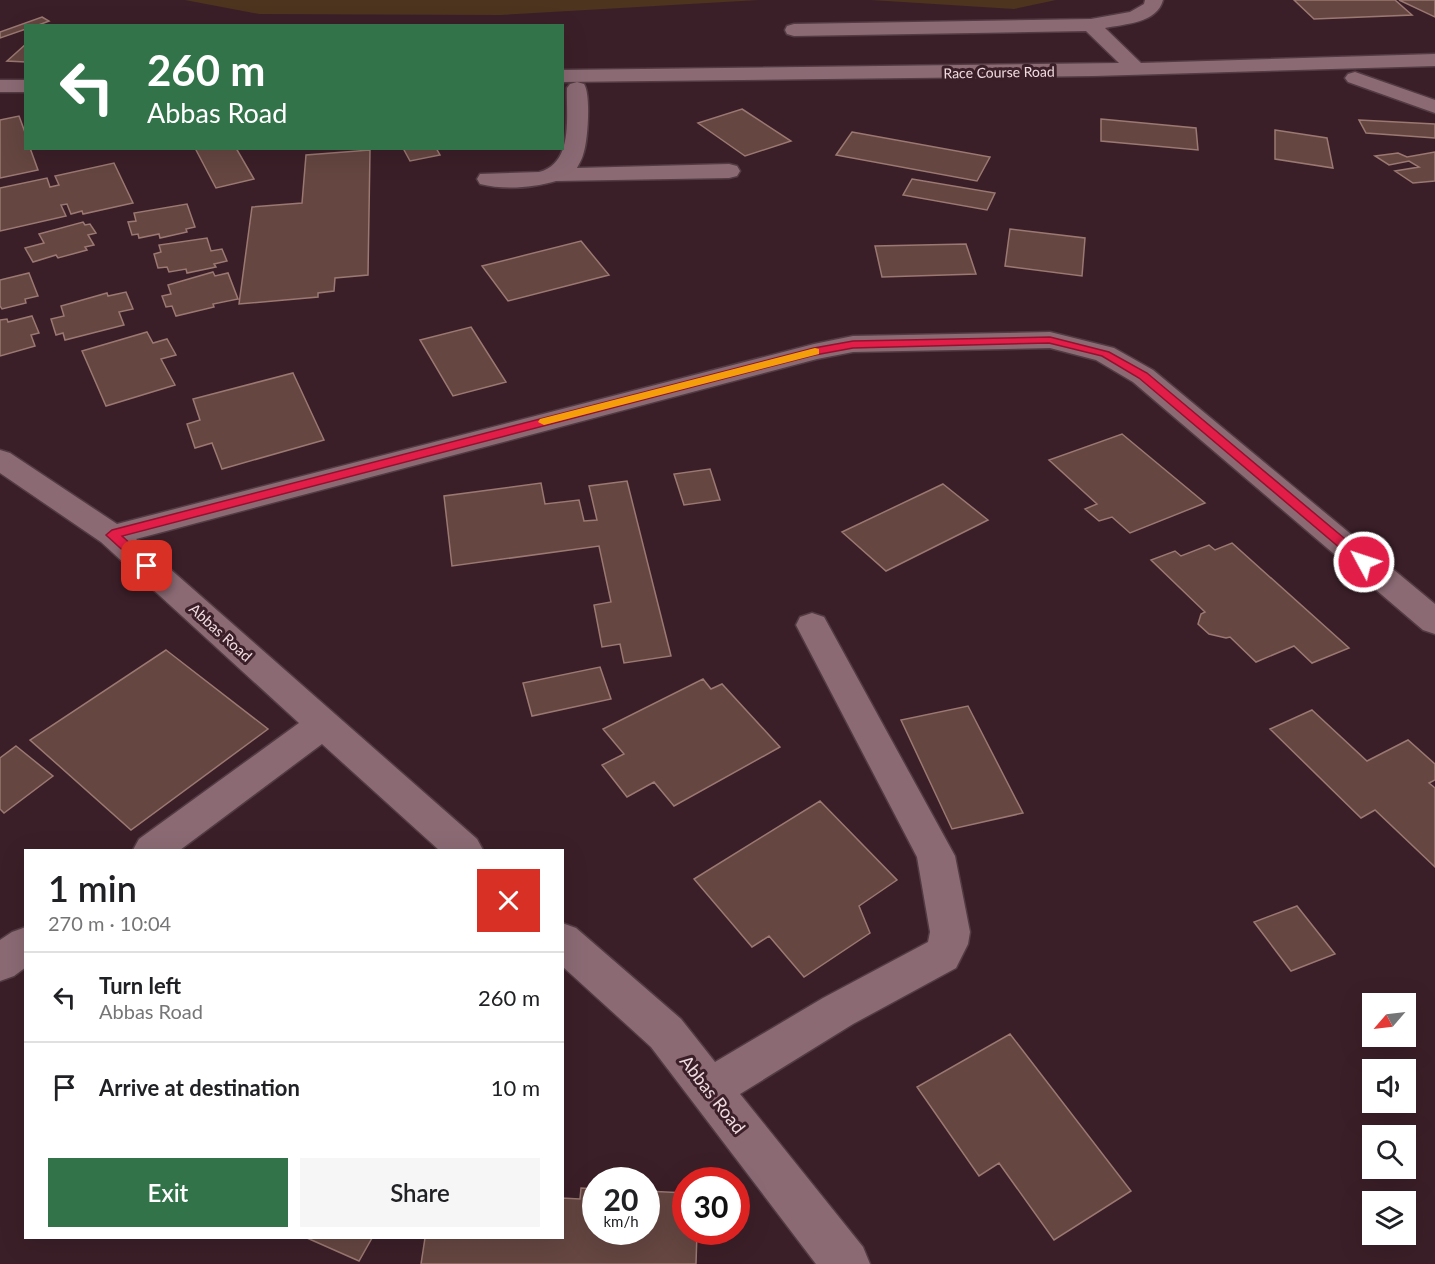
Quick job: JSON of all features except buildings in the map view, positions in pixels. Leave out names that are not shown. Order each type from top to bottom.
[{"type":"street","points":[[794,30],[1091,25],[1136,16],[1152,6],[1154,0]]},
{"type":"street","points":[[1091,25],[1136,69]]},
{"type":"street","name":"Race Course Road","points":[[567,84],[1435,60]]},
{"type":"street","name":"Race Course Road","points":[[567,84],[1114,83],[1435,75]]},
{"type":"street","points":[[1355,78],[1435,107]]},
{"type":"street","points":[[557,175],[572,161],[577,126],[567,84]]},
{"type":"street","points":[[0,86],[24,86]]},
{"type":"street","points":[[0,97],[24,97]]},
{"type":"street","points":[[488,178],[522,181],[557,175],[729,171]]},
{"type":"street","points":[[112,535],[814,352],[853,344],[1050,340],[1106,354],[1143,376],[1435,622]]},
{"type":"street","name":"Abbas Road","points":[[0,459],[112,535],[463,849]]},
{"type":"street","points":[[709,1089],[837,1011],[942,955],[948,944],[950,932],[936,856],[812,625]]},
{"type":"street","points":[[153,849],[324,723]]},
{"type":"street","name":"Abbas Road","points":[[564,942],[666,1033],[846,1264]]},
{"type":"street","points":[[0,963],[24,945]]},
{"type":"shaded area","points":[[185,0],[759,0],[501,15],[259,14]]},
{"type":"shaded area","points":[[871,0],[1056,0],[1014,9]]},
{"type":"slow traffic","points":[[544,422],[815,351]]},
{"type":"route","points":[[147,566],[112,535],[814,352],[853,344],[1050,340],[1106,354],[1143,376],[1364,562]]}]
